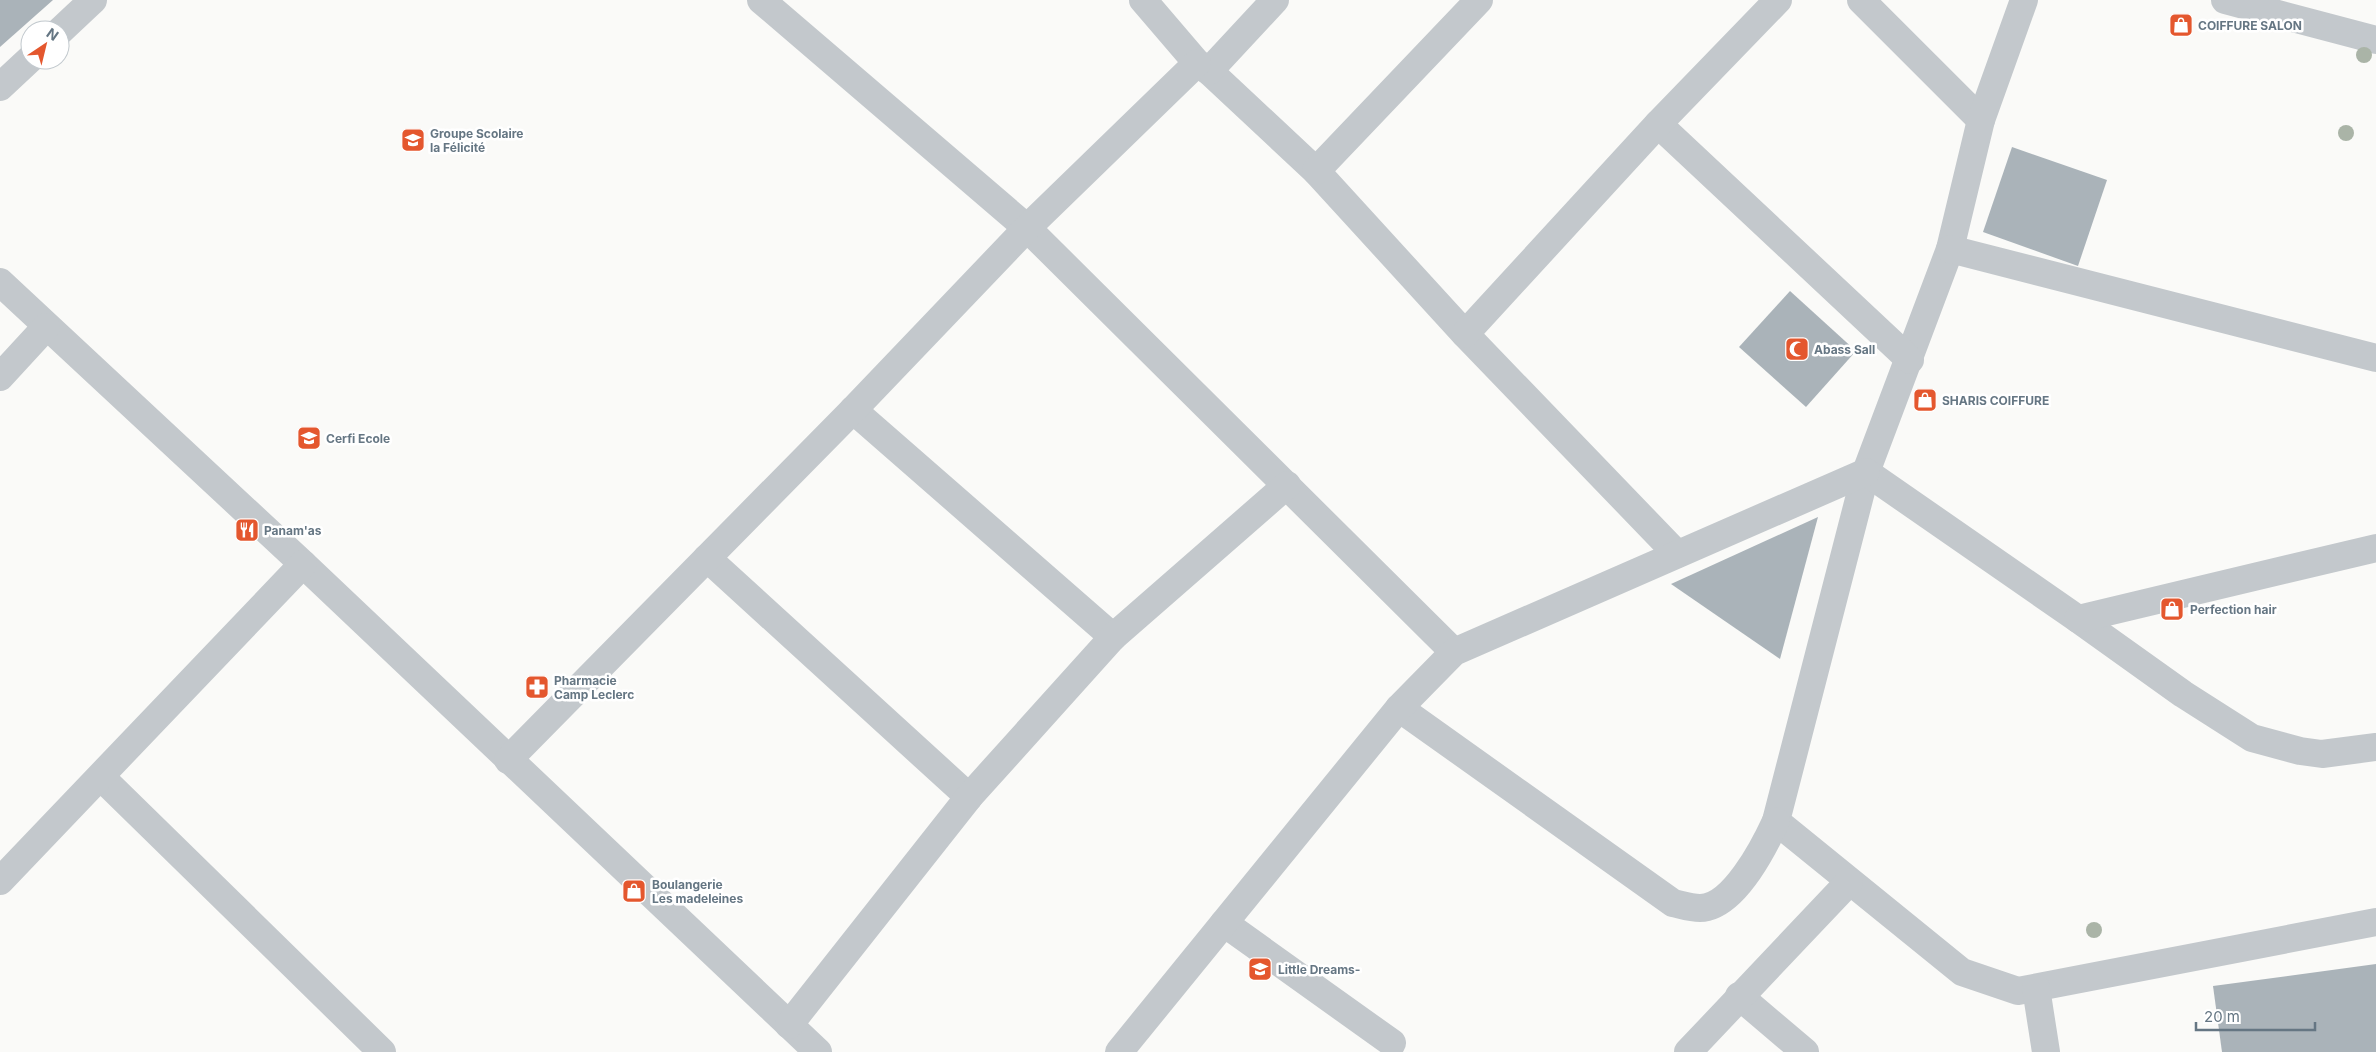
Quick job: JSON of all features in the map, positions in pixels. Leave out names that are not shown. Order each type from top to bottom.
[{"type":"street","points":[[70,22],[93,0]]},
{"type":"street","points":[[761,0],[1027,228],[1454,652]]},
{"type":"street","points":[[1142,0],[1203,67],[1316,171],[1464,334],[1677,554]]},
{"type":"street","points":[[508,760],[853,410],[1027,228],[1275,0]]},
{"type":"street","points":[[1316,171],[1479,0]]},
{"type":"street","points":[[1464,334],[1658,124],[1778,0]]},
{"type":"street","points":[[1861,0],[1981,120]]},
{"type":"street","points":[[1399,708],[1673,903],[1701,908],[1727,898],[1765,845],[1776,821],[1866,472],[1910,360],[1950,250],[1981,120],[2024,0]]},
{"type":"street","points":[[2225,0],[2290,8],[2376,40]]},
{"type":"street","points":[[0,87],[20,68]]},
{"type":"street","points":[[1658,124],[1910,360]]},
{"type":"street","points":[[1950,250],[2376,358]]},
{"type":"street","points":[[0,282],[303,564],[818,1052]]},
{"type":"street","points":[[0,377],[46,326]]},
{"type":"street","points":[[853,410],[1113,637]]},
{"type":"street","points":[[1119,1052],[1399,708],[1454,652],[1866,472]]},
{"type":"street","points":[[1866,472],[2183,694],[2252,738],[2300,751],[2322,754],[2376,747]]},
{"type":"street","points":[[789,1025],[969,797],[1113,637],[1287,486]]},
{"type":"street","points":[[2078,619],[2376,548]]},
{"type":"street","points":[[707,558],[969,797]]},
{"type":"street","points":[[0,881],[303,564]]},
{"type":"street","points":[[101,777],[382,1052]]},
{"type":"street","points":[[1776,821],[1962,972],[2018,991],[2376,922]]},
{"type":"street","points":[[1688,1052],[1849,882]]},
{"type":"street","points":[[1224,923],[1392,1043]]},
{"type":"street","points":[[2036,988],[2046,1052]]},
{"type":"street","points":[[1739,996],[1805,1052]]},
{"type":"building","points":[[0,0],[53,0],[30,20],[20,20],[20,29],[0,47]]},
{"type":"building","points":[[2012,147],[2107,180],[2078,266],[1983,232]]},
{"type":"building","name":"Abass Sall","points":[[1790,291],[1856,351],[1806,407],[1739,347]]},
{"type":"building","points":[[1818,517],[1780,659],[1671,584]]},
{"type":"building","points":[[2376,964],[2376,1052],[2222,1052],[2213,986]]},
{"type":"place","name":"COIFFURE SALON","points":[[2181,25]]},
{"type":"place","name":"Groupe Scolaire la Félicité","points":[[413,140]]},
{"type":"place","name":"Abass Sall","points":[[1797,349]]},
{"type":"place","name":"SHARIS COIFFURE","points":[[1925,400]]},
{"type":"place","name":"Cerfi Ecole","points":[[309,438]]},
{"type":"place","name":"Panam'as","points":[[247,530]]},
{"type":"place","name":"Perfection hair","points":[[2172,609]]},
{"type":"place","name":"Pharmacie Camp Leclerc","points":[[537,687]]},
{"type":"place","name":"Boulangerie Les madeleines","points":[[634,891]]},
{"type":"place","name":"Little Dreams-","points":[[1260,969]]}]
